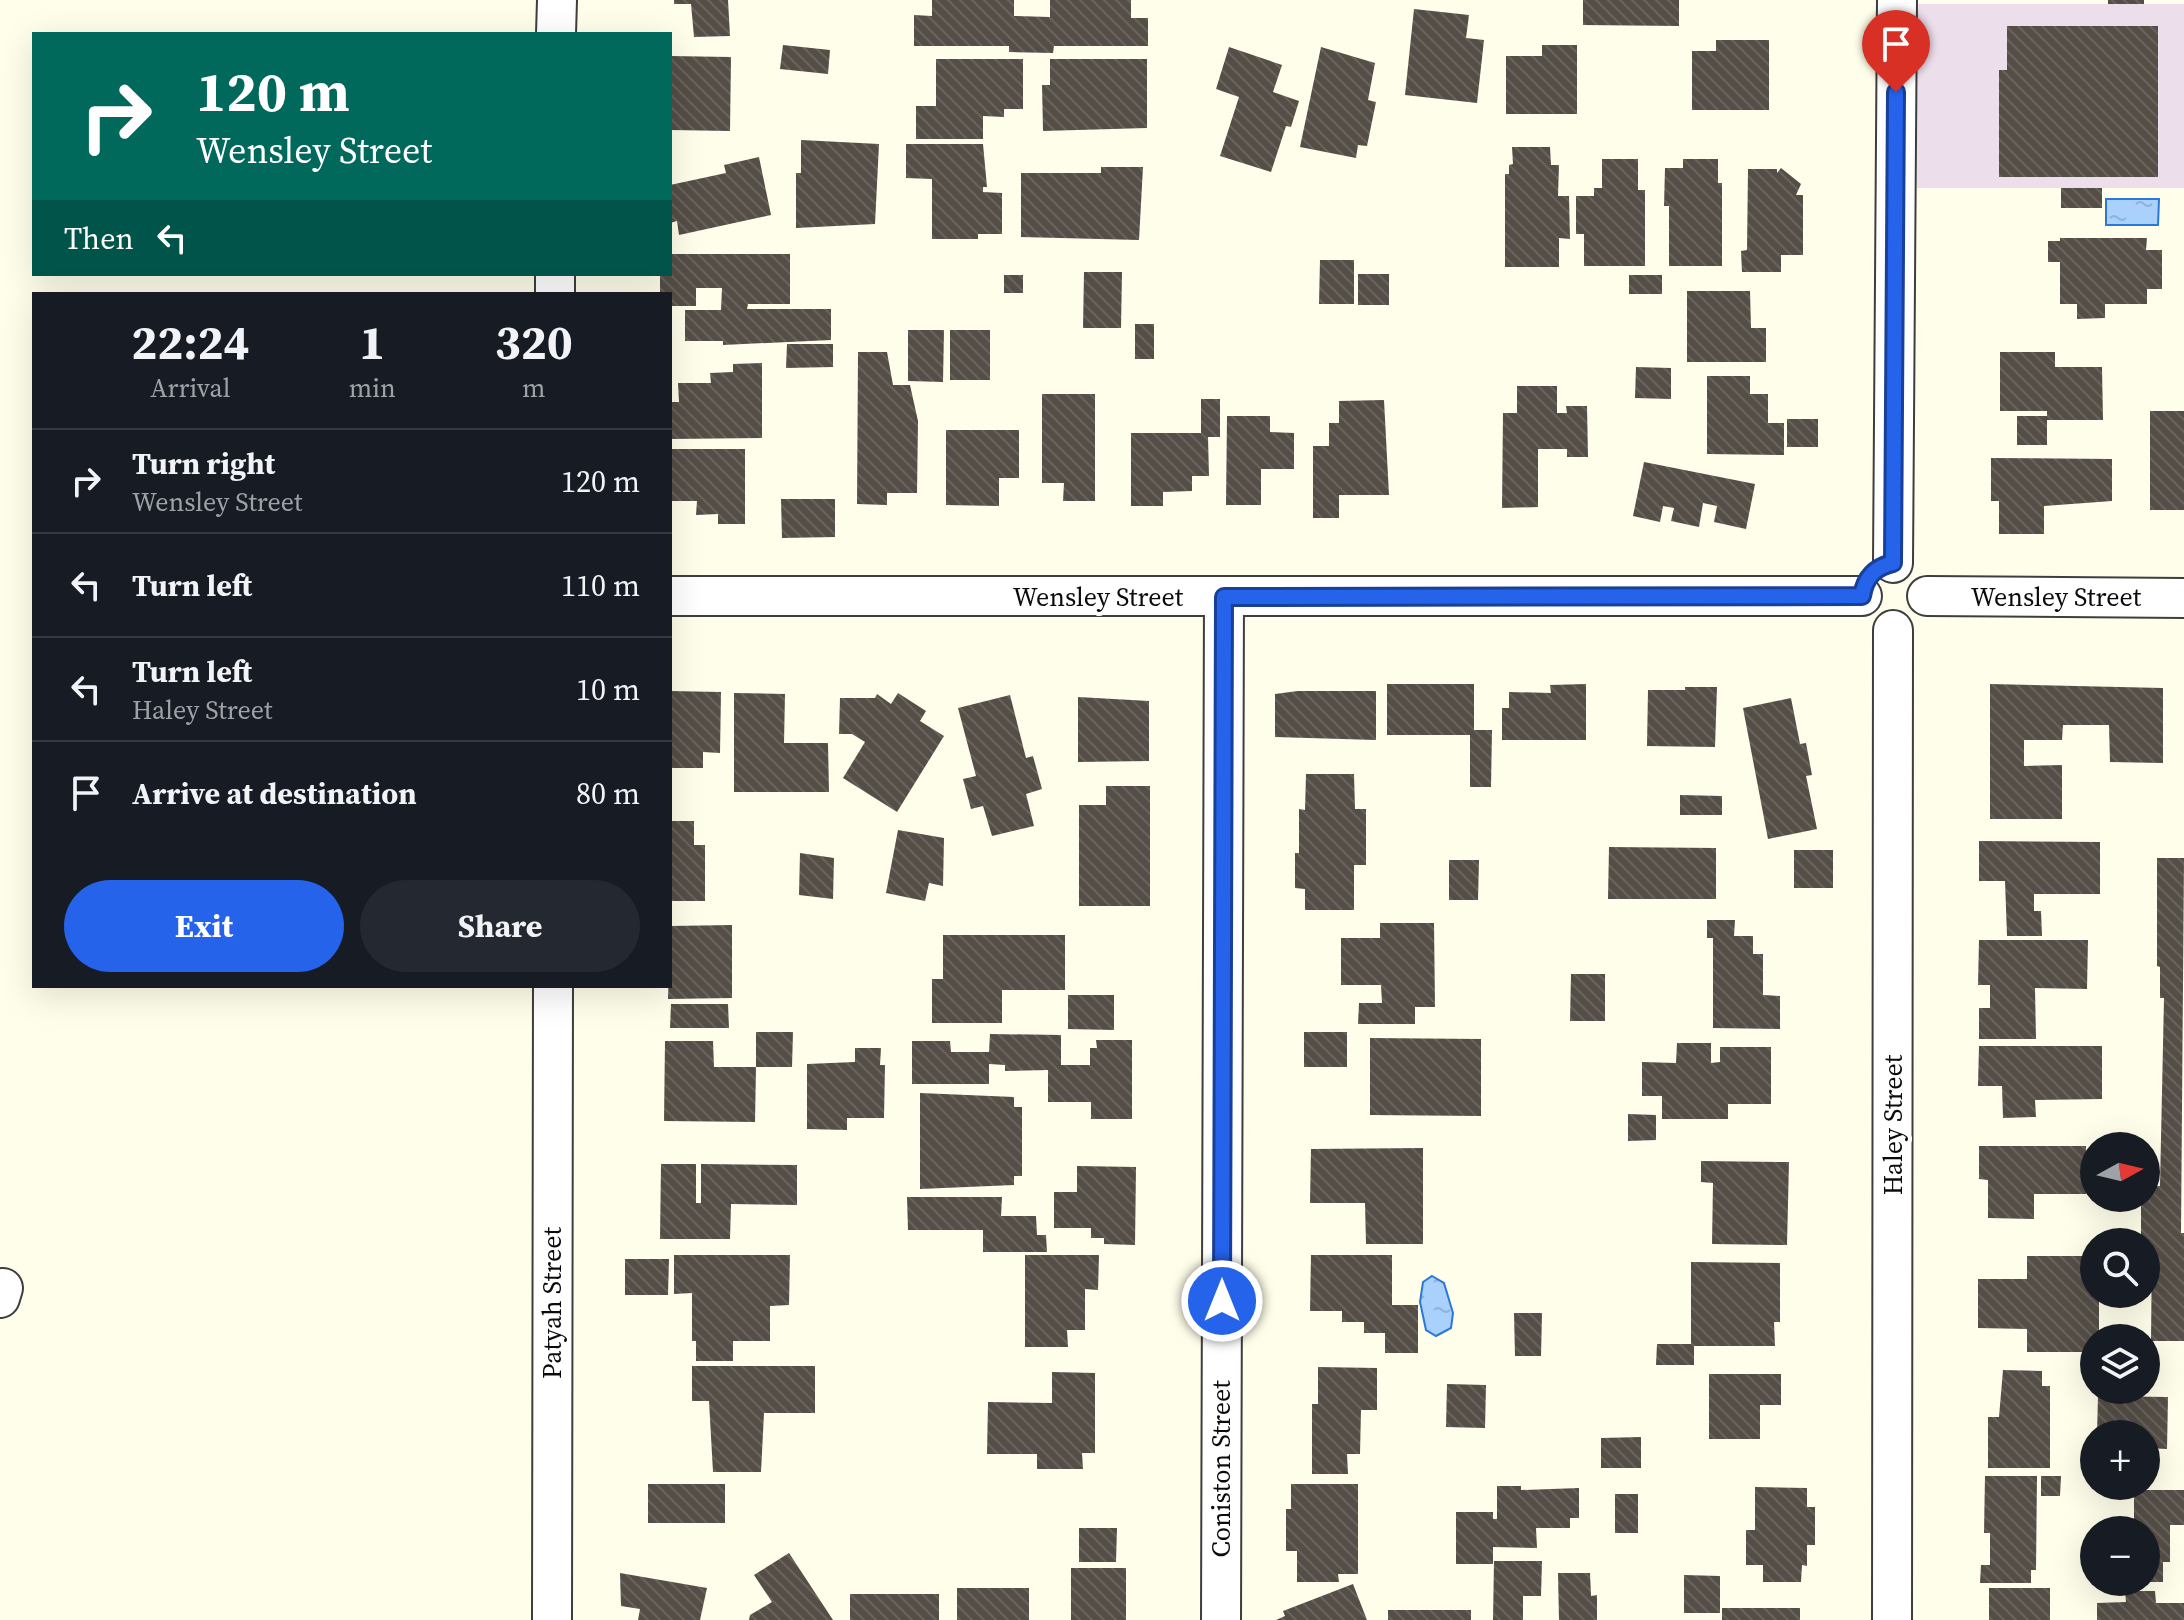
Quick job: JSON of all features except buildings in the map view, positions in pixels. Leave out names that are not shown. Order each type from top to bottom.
[{"type":"street","points":[[556,32],[557,0]]},
{"type":"street","points":[[1893,563],[1897,0]]},
{"type":"street","points":[[1893,563],[1913,569],[1926,585],[1927,596],[1921,616],[1913,624],[1893,630],[1874,622],[1863,606],[1862,596],[1868,577],[1883,565],[1893,563]]},
{"type":"street","name":"Wensley Street","points":[[672,596],[1862,596]]},
{"type":"street","name":"Wensley Street","points":[[1927,596],[2184,598]]},
{"type":"street","name":"Coniston Street","points":[[1221,1620],[1224,597]]},
{"type":"street","name":"Haley Street","points":[[1892,1620],[1893,630]]},
{"type":"street","name":"Patyah Street","points":[[552,1620],[553,988]]},
{"type":"shaded area","points":[[1917,4],[2184,4],[2184,188],[1917,188]]},
{"type":"water","points":[[2106,199],[2159,199],[2158,225],[2106,225]]},
{"type":"water","points":[[1432,1276],[1444,1283],[1453,1313],[1451,1328],[1436,1336],[1426,1330],[1420,1302],[1423,1282]]},
{"type":"route","points":[[1222,1301],[1224,597],[1862,596],[1868,577],[1883,565],[1893,563],[1896,92]]}]
